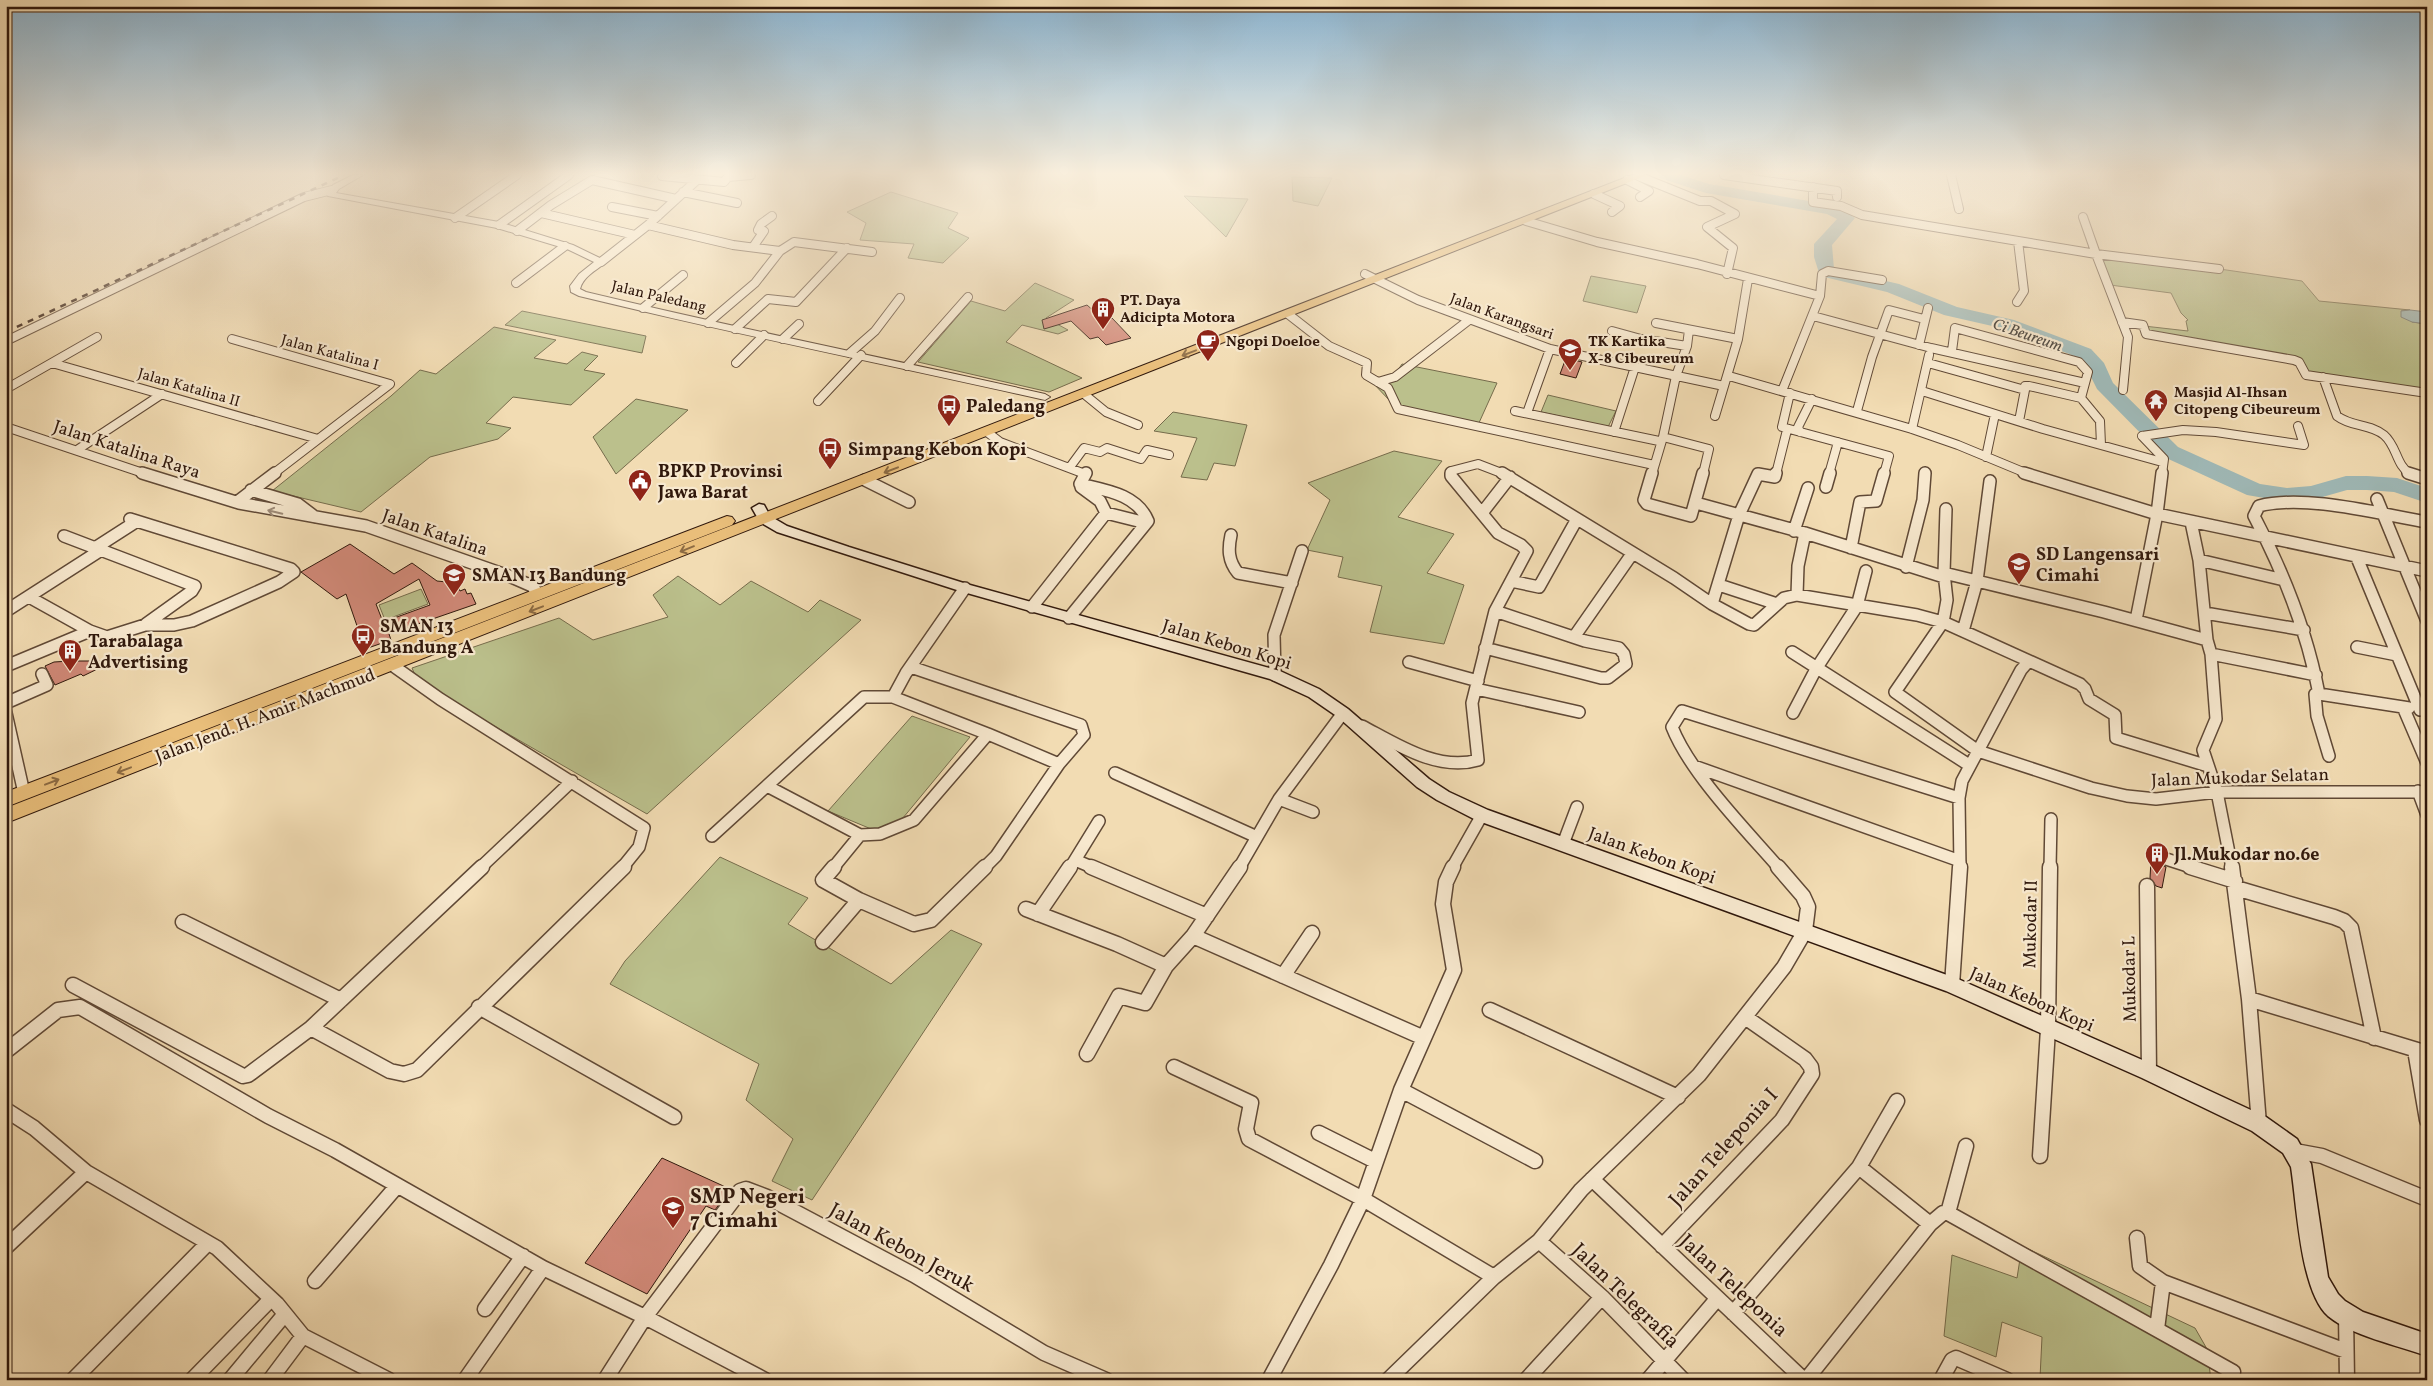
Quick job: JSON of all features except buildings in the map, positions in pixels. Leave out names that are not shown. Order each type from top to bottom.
[{"type":"highway","name":"Jalan Jend. H. Amir Machmud","points":[[6,816],[179,741],[538,594],[762,514],[865,480],[1288,314],[1370,277],[1467,240]]},
{"type":"highway","name":"Jalan Jend. H. Amir Machmud","points":[[224,723],[392,665],[1045,397],[1474,240]]},
{"type":"highway","name":"Jalan Jend. H. Amir Machmud","points":[[6,800],[179,741]]},
{"type":"main road","name":"Jalan Kebon Kopi","points":[[762,514],[782,529],[966,588],[1275,676],[1314,693],[1348,717],[1423,783],[1443,796],[1482,816],[1805,931],[1952,986],[2149,1072],[2259,1124],[2282,1138],[2294,1151],[2300,1164],[2318,1280],[2330,1302],[2346,1315],[2358,1321],[2427,1345]]},
{"type":"street","points":[[6,342],[216,240]]},
{"type":"street","name":"Jalan Paledang","points":[[545,240],[565,246],[601,262],[582,276],[575,286],[575,290],[708,323],[861,355],[1045,397]]},
{"type":"street","points":[[601,262],[630,240]]},
{"type":"street","points":[[635,240],[642,243]]},
{"type":"street","points":[[710,240],[733,245],[780,251]]},
{"type":"street","points":[[753,247],[758,240]]},
{"type":"street","points":[[1587,240],[1697,264],[1748,280],[1820,296]]},
{"type":"street","points":[[1723,240],[1733,248],[1727,274]]},
{"type":"street","points":[[2017,302],[2024,291],[2018,240],[2096,254],[2219,269]]},
{"type":"street","points":[[2091,240],[2128,337],[2123,390]]},
{"type":"street","points":[[708,323],[756,283],[780,251],[794,242],[813,242],[872,252]]},
{"type":"street","points":[[516,283],[565,246]]},
{"type":"street","points":[[735,329],[768,299],[796,302],[847,248]]},
{"type":"street","points":[[1851,548],[1860,502],[1876,501],[1889,456],[1787,430],[1782,427],[1786,392],[1820,296],[1825,272],[1882,280]]},
{"type":"street","points":[[643,308],[683,275]]},
{"type":"street","name":"Jalan Karangsari","points":[[1370,277],[1469,320],[1550,349],[1724,386]]},
{"type":"street","points":[[1715,416],[1729,376],[1738,339],[1748,280]]},
{"type":"street","points":[[907,366],[968,297]]},
{"type":"street","points":[[850,353],[875,331],[900,298]]},
{"type":"street","points":[[1919,345],[1928,308]]},
{"type":"street","points":[[1857,412],[1880,336],[1890,310],[1924,319]]},
{"type":"street","points":[[1288,314],[1328,346],[1366,362],[1368,366],[1366,375],[1390,390],[1396,408],[1400,410],[1654,465]]},
{"type":"street","points":[[1813,316],[1880,336],[2085,383]]},
{"type":"street","points":[[1378,382],[1395,376],[1438,346],[1469,320]]},
{"type":"street","points":[[2122,322],[2143,325],[2146,334],[2294,360],[2299,362],[2306,375],[2427,393]]},
{"type":"street","points":[[1656,323],[1738,339]]},
{"type":"street","points":[[783,339],[798,324]]},
{"type":"street","points":[[1952,352],[1955,328],[2081,363],[2088,372],[2081,398]]},
{"type":"street","points":[[1515,411],[1614,432],[1661,439],[1709,449],[1691,516],[1644,502],[1661,439],[1676,376],[1687,346],[1689,330]]},
{"type":"street","points":[[1612,331],[1641,339],[1687,346]]},
{"type":"street","points":[[736,363],[764,335]]},
{"type":"street","points":[[6,389],[97,338]]},
{"type":"street","name":"Jalan Katalina I","points":[[232,339],[390,383],[389,386],[318,439]]},
{"type":"street","points":[[1912,429],[1931,348]]},
{"type":"street","points":[[1528,413],[1550,349]]},
{"type":"street","points":[[818,401],[861,355]]},
{"type":"street","name":"Jalan Katalina II","points":[[52,363],[318,439]]},
{"type":"street","points":[[1928,363],[2025,390]]},
{"type":"street","points":[[1614,432],[1636,367]]},
{"type":"street","points":[[1729,376],[1912,429],[2015,470],[2158,514],[2357,558],[2427,571]]},
{"type":"street","points":[[2323,377],[2337,416],[2342,420],[2380,431],[2390,441],[2399,464],[2404,471],[2427,479]]},
{"type":"street","points":[[2019,421],[2025,386],[2081,398],[2100,421],[2101,445]]},
{"type":"street","points":[[1922,391],[2162,462]]},
{"type":"street","points":[[77,450],[162,394]]},
{"type":"street","points":[[1084,394],[1106,412],[1138,425]]},
{"type":"street","points":[[1800,432],[1798,427],[1812,399]]},
{"type":"street","points":[[1986,457],[1995,414]]},
{"type":"street","points":[[2136,620],[2158,514],[2162,462],[2164,459],[2142,436],[2181,432],[2183,430],[2216,432],[2304,446],[2298,426]]},
{"type":"street","name":"Jalan Katalina Raya","points":[[6,427],[237,502]]},
{"type":"street","points":[[1712,604],[1739,515],[1758,474],[1775,477],[1787,430]]},
{"type":"street","points":[[987,432],[1000,442],[1086,474],[1080,484]]},
{"type":"street","points":[[237,502],[318,439]]},
{"type":"street","points":[[1826,487],[1838,442]]},
{"type":"street","points":[[1070,467],[1084,448],[1100,452],[1107,448],[1142,459],[1147,450],[1169,455]]},
{"type":"street","points":[[1087,1054],[1119,996],[1145,1003],[1166,966],[1193,936],[1207,916],[1279,799],[1348,717],[1418,753],[1454,763],[1471,764],[1478,760],[1479,754],[1472,703],[1495,611],[1526,554],[1525,548],[1503,537],[1451,476],[1452,471],[1483,464],[1510,477],[1712,604],[1752,625],[1784,598],[1797,595],[1917,615],[1943,622],[2080,684],[2085,689],[2089,699],[2115,715],[2116,738],[2208,766]]},
{"type":"street","points":[[1906,567],[1923,500],[1925,473]]},
{"type":"street","points":[[1482,513],[1510,477]]},
{"type":"street","points":[[865,480],[909,502]]},
{"type":"street","points":[[1962,630],[1976,581],[1990,481]]},
{"type":"street","points":[[1032,607],[1106,513],[1106,507],[1097,497],[1081,488],[1080,484]]},
{"type":"street","points":[[1069,618],[1144,526],[1146,514],[1128,497],[1080,484]]},
{"type":"street","points":[[1797,595],[1800,532],[1808,488]]},
{"type":"street","name":"Jalan Katalina","points":[[251,490],[298,504],[314,517]]},
{"type":"street","points":[[2377,499],[2427,621]]},
{"type":"street","name":"Jalan Katalina","points":[[237,502],[284,514],[366,526],[509,576],[532,586],[538,594]]},
{"type":"street","points":[[1696,503],[1800,532],[1906,567],[1976,581],[2136,620],[2207,640]]},
{"type":"street","points":[[2319,694],[2304,630],[2266,538],[2254,516],[2259,506],[2263,503],[2308,504],[2422,522]]},
{"type":"street","points":[[1888,713],[1895,692],[1943,622],[1947,600],[1944,575],[1946,509]]},
{"type":"street","points":[[1106,513],[1144,526]]},
{"type":"street","points":[[1511,581],[1539,587],[1577,519]]},
{"type":"street","points":[[6,611],[98,549],[133,520],[291,569],[294,572],[279,582],[192,620],[174,625],[145,625],[107,637],[90,632],[29,597]]},
{"type":"street","points":[[2191,522],[2199,560],[2207,640],[2211,654],[2216,719],[2204,747],[2217,792],[2235,884],[2249,999],[2259,1124]]},
{"type":"street","points":[[1231,535],[1228,550],[1233,568],[1238,573],[1292,583]]},
{"type":"street","points":[[64,536],[195,586],[192,591],[145,625]]},
{"type":"street","points":[[1275,676],[1274,635],[1302,551]]},
{"type":"street","points":[[1574,637],[1632,554]]},
{"type":"street","points":[[2329,756],[2317,716],[2315,694],[2420,710],[2357,558]]},
{"type":"street","points":[[2199,560],[2284,580]]},
{"type":"street","points":[[1793,713],[1816,669],[1857,606],[1866,571]]},
{"type":"street","points":[[1719,585],[1777,604]]},
{"type":"street","points":[[893,697],[911,667],[966,588]]},
{"type":"street","points":[[1485,648],[1602,678],[1608,678],[1626,664],[1622,649],[1602,646],[1495,611]]},
{"type":"street","points":[[2205,613],[2304,630]]},
{"type":"street","points":[[6,666],[90,632]]},
{"type":"street","points":[[2357,647],[2397,655]]},
{"type":"street","points":[[1792,652],[1969,765]]},
{"type":"street","points":[[2211,654],[2316,675]]},
{"type":"street","points":[[1409,662],[1477,685],[1579,712]]},
{"type":"street","points":[[1952,986],[1960,861],[1958,798],[1969,765],[2021,670],[2028,662]]},
{"type":"street","points":[[311,1028],[390,1071],[410,1074],[417,1070],[616,875],[643,839],[644,828],[640,825],[440,699],[392,665]]},
{"type":"street","points":[[860,835],[823,880],[859,900],[914,924],[931,920],[996,856],[1059,764],[1084,735],[1081,725],[911,667]]},
{"type":"street","points":[[6,703],[47,685],[42,674]]},
{"type":"street","name":"Jalan Mukodar Selatan","points":[[1895,692],[1978,751],[2091,788],[2126,796],[2156,800],[2217,792],[2422,791]]},
{"type":"street","points":[[712,836],[864,697],[893,697],[1059,764]]},
{"type":"street","points":[[2404,707],[2427,764]]},
{"type":"street","points":[[1388,1380],[1494,1277],[1539,1241],[1592,1179],[1699,1075],[1784,967],[1805,931],[1808,907],[1803,896],[1694,766],[1672,732],[1672,727],[1682,710],[1958,798]]},
{"type":"street","points":[[6,713],[24,793]]},
{"type":"street","points":[[767,786],[860,835],[880,834],[914,820],[988,734]]},
{"type":"street","points":[[1694,766],[1960,861]]},
{"type":"street","points":[[1115,773],[1256,837]]},
{"type":"street","points":[[73,985],[243,1076],[254,1073],[311,1028],[572,781]]},
{"type":"street","points":[[2422,791],[2427,815]]},
{"type":"street","points":[[1279,799],[1313,812]]},
{"type":"street","points":[[1563,844],[1577,807]]},
{"type":"street","points":[[1269,1380],[1331,1265],[1363,1199],[1374,1161],[1402,1090],[1454,970],[1454,951],[1443,903],[1444,888],[1452,869],[1482,816]]},
{"type":"street","name":"Mukodar II","points":[[2040,1156],[2048,1029],[2051,819]]},
{"type":"street","points":[[1099,821],[1075,860],[1032,912],[1117,944],[1166,966]]},
{"type":"street","points":[[2163,858],[2344,921],[2351,928],[2374,1038]]},
{"type":"street","points":[[1075,860],[1207,916]]},
{"type":"street","name":"Mukodar L","points":[[2147,886],[2149,1072]]},
{"type":"street","points":[[823,942],[859,900]]},
{"type":"street","points":[[183,922],[341,1000]]},
{"type":"street","points":[[1284,976],[1312,933]]},
{"type":"street","points":[[1193,936],[1284,976],[1359,1012],[1424,1038]]},
{"type":"street","points":[[2249,999],[2421,1052],[2427,1120]]},
{"type":"street","points":[[6,1051],[58,1010],[80,1007],[268,1116],[543,1268],[645,1317],[765,1380]]},
{"type":"street","points":[[480,1007],[674,1117]]},
{"type":"street","points":[[1490,1010],[1678,1097]]},
{"type":"street","name":"Jalan Teleponia I","points":[[1662,1246],[1782,1120],[1812,1074],[1811,1067],[1804,1059],[1745,1017]]},
{"type":"street","points":[[1174,1067],[1251,1102],[1252,1106],[1246,1130],[1249,1139],[1363,1199],[1494,1277]]},
{"type":"street","points":[[1402,1090],[1534,1161]]},
{"type":"street","points":[[1733,1313],[1859,1166],[1878,1139],[1897,1101]]},
{"type":"street","points":[[6,1110],[34,1128],[86,1172],[216,1248],[271,1299],[303,1336],[390,1380]]},
{"type":"street","points":[[1319,1133],[1374,1161]]},
{"type":"street","points":[[1948,1214],[1966,1146]]},
{"type":"street","points":[[2294,1151],[2322,1156],[2427,1199]]},
{"type":"street","points":[[1859,1166],[1930,1224]]},
{"type":"street","points":[[6,1247],[86,1172]]},
{"type":"street","name":"Jalan Teleponia","points":[[1592,1179],[1805,1380]]},
{"type":"street","points":[[315,1281],[397,1186]]},
{"type":"street","name":"Jalan Kebon Jeruk","points":[[645,1317],[740,1191],[746,1189],[767,1197],[914,1276],[1044,1353],[1104,1379]]},
{"type":"street","points":[[1805,1380],[1930,1224],[1942,1213],[1948,1214],[2233,1372]]},
{"type":"street","points":[[2137,1238],[2137,1263],[2145,1272],[2163,1282],[2346,1351]]},
{"type":"street","name":"Jalan Telegrafia","points":[[1539,1241],[1602,1297],[1683,1380]]},
{"type":"street","points":[[73,1380],[207,1244]]},
{"type":"street","points":[[485,1308],[524,1256]]},
{"type":"street","points":[[465,1380],[543,1268]]},
{"type":"street","points":[[2157,1329],[2163,1282]]},
{"type":"street","points":[[1526,1380],[1602,1297]]},
{"type":"street","points":[[192,1380],[271,1299]]},
{"type":"street","points":[[1648,1380],[1718,1299]]},
{"type":"street","points":[[230,1380],[285,1314]]},
{"type":"street","points":[[2346,1315],[2347,1380]]},
{"type":"street","points":[[604,1380],[645,1317]]},
{"type":"street","points":[[270,1380],[303,1336]]},
{"type":"street","points":[[1942,1380],[1952,1360],[1956,1358],[2007,1380]]},
{"type":"green space","points":[[860,240],[967,240],[943,263],[908,258],[914,244]]},
{"type":"green space","points":[[2101,258],[2199,266],[2302,281],[2319,301],[2410,310],[2401,311],[2412,322],[2427,324],[2427,390],[2308,373],[2301,360],[2150,333],[2144,326],[2188,331],[2186,321],[2188,320],[2181,313],[2171,293],[2110,285]]},
{"type":"green space","points":[[1591,276],[1646,286],[1637,313],[1583,301]]},
{"type":"green space","points":[[1035,283],[1074,300],[1046,318],[1068,330],[1058,334],[1022,325],[1006,342],[1082,378],[1049,392],[918,362],[971,301],[1005,311]]},
{"type":"green space","points":[[522,311],[646,336],[642,353],[505,325]]},
{"type":"green space","points":[[494,327],[556,340],[534,358],[567,364],[582,352],[598,356],[584,370],[605,374],[571,405],[513,397],[486,423],[511,428],[498,439],[430,457],[361,512],[272,491],[391,396],[420,370],[436,374]]},
{"type":"green space","points":[[1402,364],[1497,383],[1478,425],[1412,410],[1391,402],[1372,382],[1394,376]]},
{"type":"green space","points":[[1548,395],[1616,411],[1608,427],[1541,412]]},
{"type":"green space","points":[[636,399],[688,410],[616,474],[593,437]]},
{"type":"green space","points":[[1173,412],[1247,425],[1235,466],[1214,463],[1207,480],[1181,477],[1197,438],[1154,431]]},
{"type":"green space","points":[[1394,451],[1442,461],[1398,517],[1454,534],[1427,573],[1464,585],[1444,644],[1370,632],[1382,586],[1338,577],[1343,557],[1307,550],[1330,500],[1308,483]]},
{"type":"green space","points":[[678,576],[720,605],[751,581],[808,612],[820,600],[861,620],[647,814],[418,682],[412,668],[559,618],[593,640],[668,617],[653,595]]},
{"type":"green space","points":[[421,589],[428,604],[385,620],[379,605]]},
{"type":"green space","points":[[912,716],[970,737],[888,836],[828,811]]},
{"type":"green space","points":[[720,857],[808,898],[788,924],[891,984],[951,930],[982,944],[812,1200],[772,1181],[793,1139],[746,1100],[759,1064],[610,984],[625,961]]},
{"type":"green space","points":[[2022,1246],[2195,1328],[2207,1349],[2211,1380],[2044,1380],[2040,1378],[2042,1337],[2002,1322],[1996,1357],[1944,1336],[1952,1255],[2017,1278]]},
{"type":"water","points":[[2401,311],[2427,312],[2427,324],[2412,322],[2401,317]]},
{"type":"waterway","name":"Ci Beureum","points":[[1827,240],[1823,244],[1826,272],[1893,288],[1951,311],[2007,324],[2084,353],[2094,363],[2104,385],[2171,452],[2255,490],[2287,495],[2312,493],[2346,483],[2367,483],[2397,485],[2427,496]]},
{"type":"railway","points":[[6,332],[205,240]]},
{"type":"place","name":"PT. Daya Adicipta Motora","points":[[1103,330]]},
{"type":"place","name":"Ngopi Doeloe","points":[[1208,362]]},
{"type":"place","name":"TK Kartika X-8 Cibeureum","points":[[1570,371]]},
{"type":"place","name":"Masjid Al-Ihsan Citopeng Cibeureum","points":[[2156,422]]},
{"type":"place","name":"Paledang","points":[[949,427]]},
{"type":"place","name":"Simpang Kebon Kopi","points":[[830,470]]},
{"type":"place","name":"BPKP Provinsi Jawa Barat","points":[[640,502]]},
{"type":"place","name":"SD Langensari Cimahi","points":[[2019,585]]},
{"type":"place","name":"SMAN 13 Bandung","points":[[454,596]]},
{"type":"place","name":"SMAN 13 Bandung A","points":[[363,657]]},
{"type":"place","name":"Tarabalaga Advertising","points":[[70,672]]},
{"type":"place","name":"Jl.Mukodar no.6e","points":[[2157,875]]},
{"type":"place","name":"SMP Negeri 7 Cimahi","points":[[673,1229]]}]
